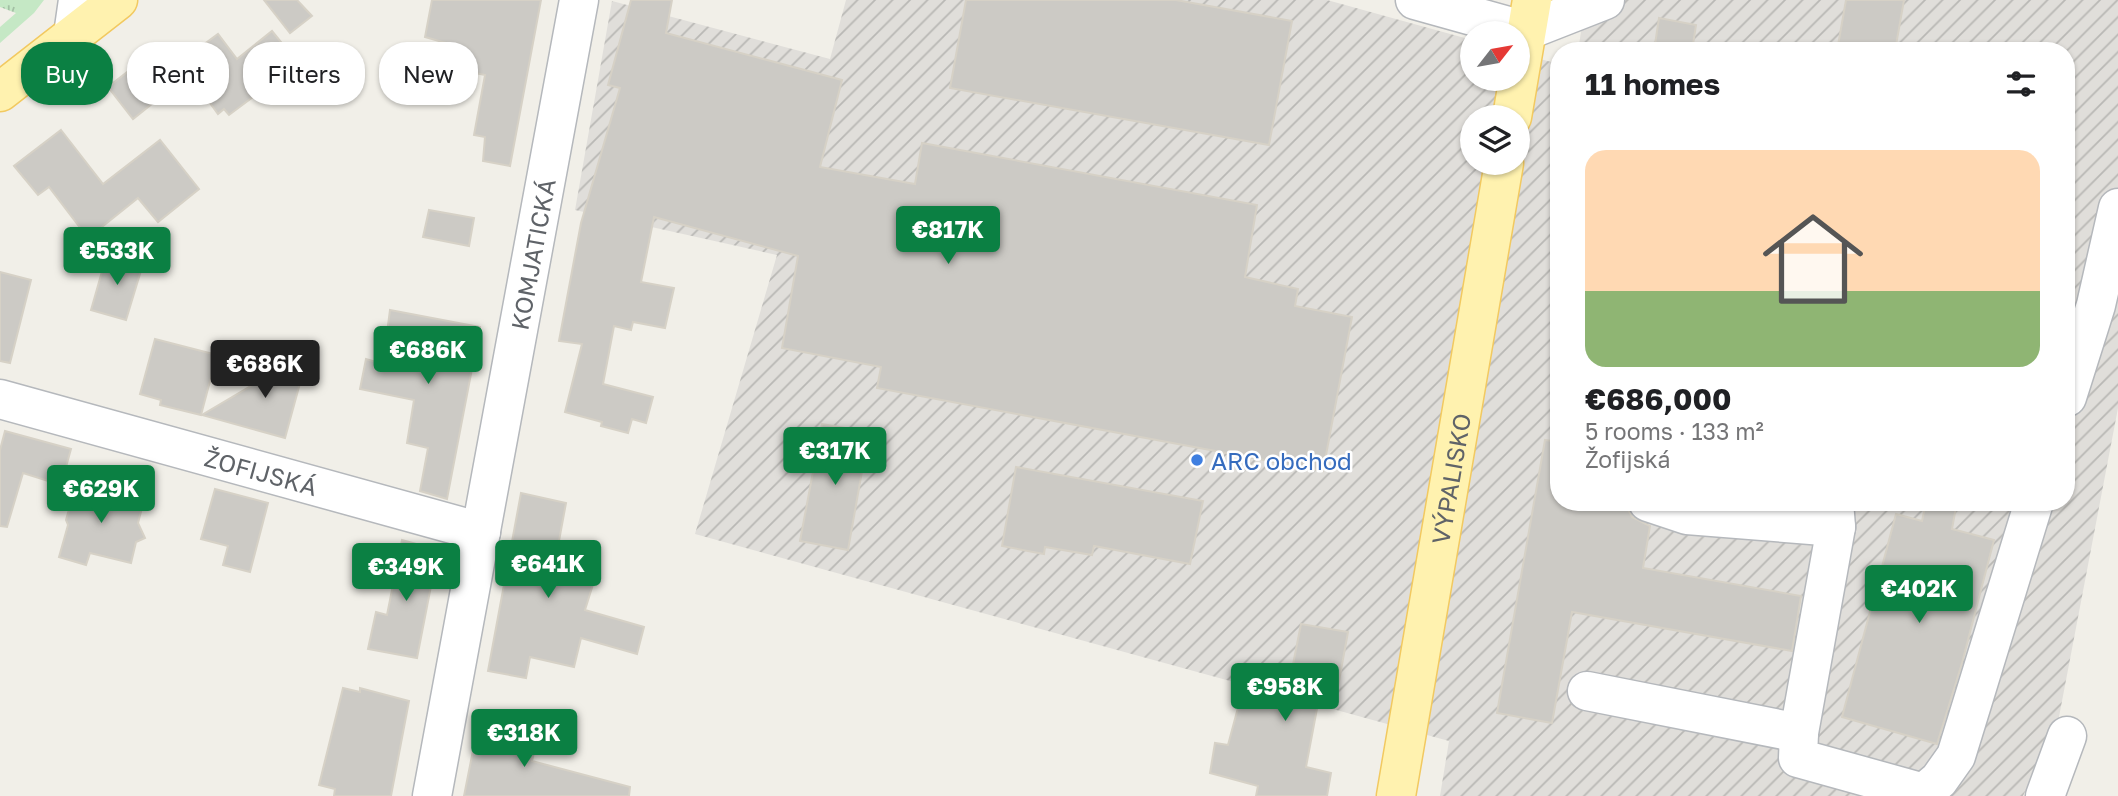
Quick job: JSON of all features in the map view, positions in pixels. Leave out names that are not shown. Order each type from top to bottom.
[{"type":"main road","points":[[0,92],[76,17],[118,0]]},
{"type":"main road","points":[[1514,105],[1529,15]]},
{"type":"main road","name":"VÝPALISKO","points":[[1396,796],[1502,175]]},
{"type":"street","name":"KOMJATICKÁ","points":[[432,796],[579,0]]},
{"type":"street","points":[[1415,0],[1529,15],[1605,0]]},
{"type":"street","points":[[2075,372],[2096,305],[2118,208]]},
{"type":"street","name":"ŽOFIJSKÁ","points":[[0,399],[481,532]]},
{"type":"street","points":[[1675,511],[1687,515],[1835,515],[1799,733],[1798,758],[1922,795],[1939,780],[1956,756],[2031,511]]},
{"type":"street","points":[[1587,691],[1799,733]]},
{"type":"street","points":[[2045,796],[2067,736]]},
{"type":"shaded area","points":[[846,0],[1327,0],[1460,37],[1460,91],[1530,91],[1530,56],[1550,62],[1550,511],[2075,511],[2075,42],[1579,42],[1586,0],[2118,0],[2118,408],[2058,722],[2023,796],[1440,796],[1449,741],[695,534],[777,255],[575,210],[612,1],[830,59]]},
{"type":"green space","points":[[0,0],[44,0],[34,13],[0,43],[0,27],[16,13],[0,7]]},
{"type":"building","points":[[264,0],[297,0],[312,16],[290,33]]},
{"type":"building","points":[[432,0],[541,0],[510,166],[483,161],[485,137],[474,135],[485,75],[478,74],[478,42],[442,42],[425,37]]},
{"type":"building","points":[[631,0],[672,0],[666,33],[842,80],[820,167],[915,184],[922,143],[1257,205],[1245,277],[1298,289],[1295,306],[1352,317],[1323,471],[877,388],[881,367],[782,348],[798,256],[654,217],[641,282],[674,288],[665,328],[633,322],[631,330],[614,326],[603,384],[653,397],[646,423],[632,419],[628,433],[601,426],[602,422],[565,412],[582,344],[559,341],[581,223],[620,88],[608,85]]},
{"type":"building","points":[[966,0],[1176,0],[1292,21],[1269,145],[950,88]]},
{"type":"building","points":[[1846,0],[1904,0],[1897,42],[1839,42]]},
{"type":"building","points":[[1659,18],[1696,25],[1693,42],[1655,42]]},
{"type":"building","points":[[272,31],[281,42],[258,42]]},
{"type":"building","points":[[218,34],[224,42],[207,42]]},
{"type":"building","points":[[229,48],[237,59],[243,54],[243,104],[229,115],[224,109],[218,114],[211,105],[229,105]]},
{"type":"building","points":[[127,72],[127,105],[150,105],[133,119],[113,93],[113,83]]},
{"type":"building","points":[[61,130],[103,184],[160,140],[199,189],[158,222],[138,198],[88,238],[49,187],[38,195],[14,166]]},
{"type":"building","points":[[429,210],[474,218],[469,246],[423,237]]},
{"type":"building","points":[[107,254],[143,264],[126,320],[91,310]]},
{"type":"building","points":[[0,272],[31,280],[10,363],[0,361]]},
{"type":"building","points":[[390,310],[480,327],[447,499],[420,491],[428,448],[407,443],[414,400],[360,389],[366,359],[383,364]]},
{"type":"building","points":[[155,339],[217,355],[201,415],[160,405],[161,400],[140,394]]},
{"type":"building","points":[[271,356],[305,365],[285,438],[202,415],[266,377]]},
{"type":"building","points":[[822,424],[869,432],[848,550],[800,541]]},
{"type":"building","points":[[5,431],[71,449],[61,485],[23,473],[7,527],[0,526],[0,450]]},
{"type":"building","points":[[1545,440],[1550,441],[1550,511],[1629,511],[1632,517],[1650,526],[1643,568],[1801,596],[1792,651],[1572,612],[1552,723],[1497,713]]},
{"type":"building","points":[[1016,467],[1203,501],[1190,564],[1094,546],[1092,555],[1045,547],[1044,554],[1002,546]]},
{"type":"building","points":[[77,481],[118,493],[122,498],[143,504],[138,523],[145,538],[136,542],[131,563],[90,553],[86,565],[59,557]]},
{"type":"building","points":[[215,489],[268,503],[250,572],[223,565],[228,546],[201,539]]},
{"type":"building","points":[[521,493],[566,503],[554,568],[595,578],[585,610],[644,627],[637,654],[581,638],[574,667],[530,657],[526,678],[488,671]]},
{"type":"building","points":[[1924,511],[1955,511],[1952,529],[1994,540],[1962,663],[1937,744],[1842,717],[1896,514],[1922,521]]},
{"type":"building","points":[[402,540],[438,550],[417,658],[368,649],[376,612],[387,615]]},
{"type":"building","points":[[1301,624],[1348,632],[1335,703],[1319,698],[1306,767],[1331,773],[1327,796],[1256,796],[1258,786],[1210,773],[1215,743],[1228,745],[1243,689],[1286,700]]},
{"type":"building","points":[[343,688],[360,692],[360,688],[409,701],[391,796],[334,796],[335,789],[319,785]]},
{"type":"building","points":[[479,720],[538,736],[532,761],[630,787],[629,796],[464,796]]},
{"type":"place","name":"ARC obchod","points":[[1197,460]]}]
